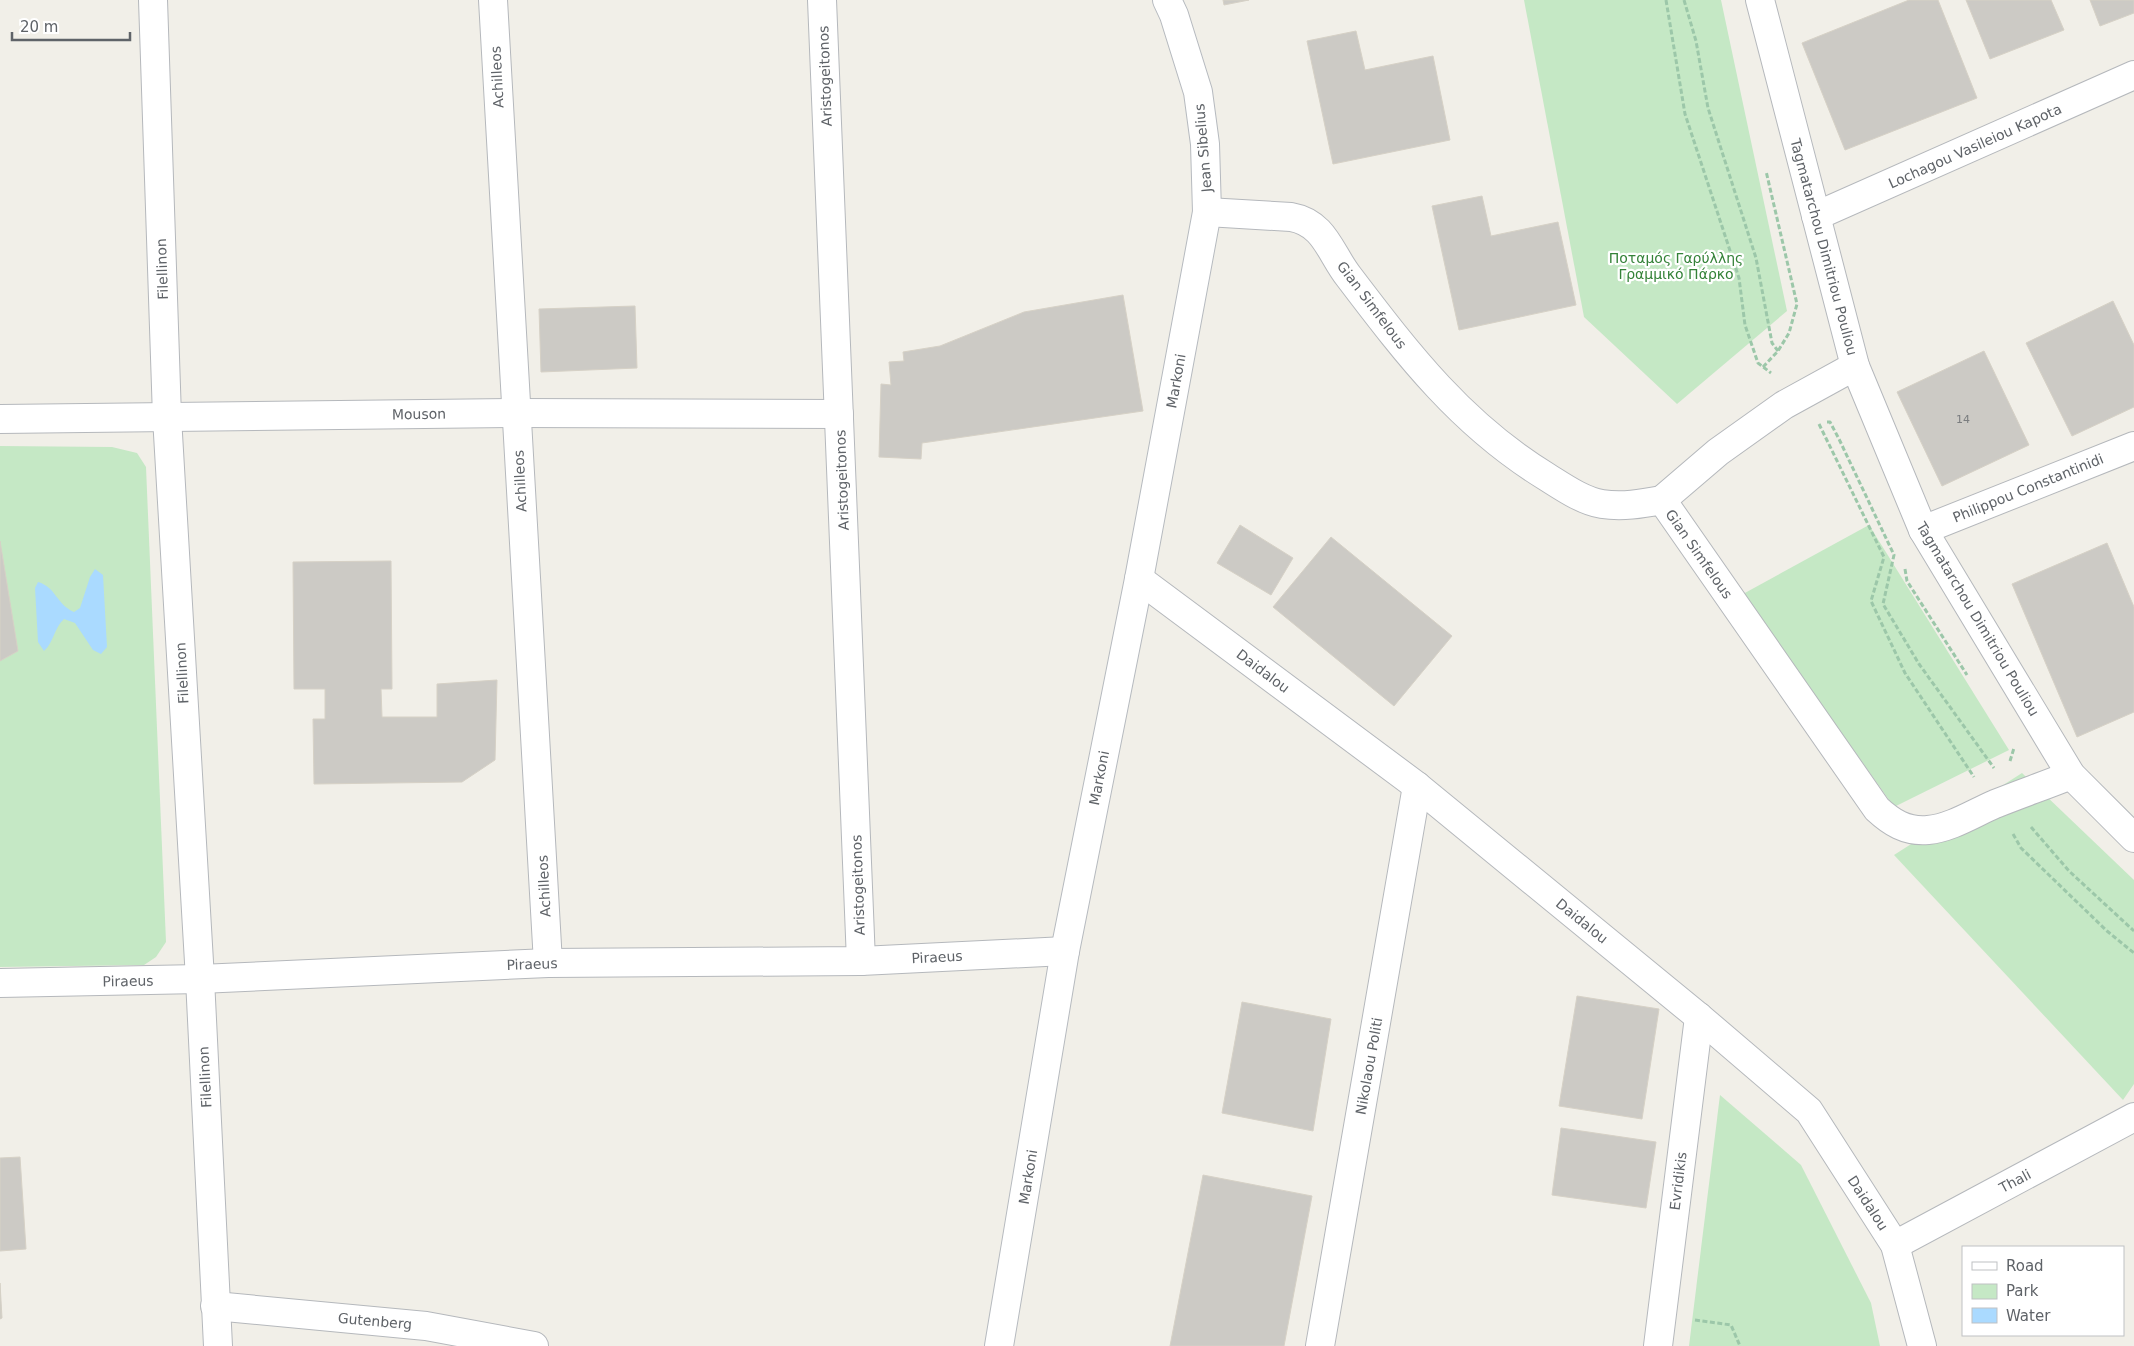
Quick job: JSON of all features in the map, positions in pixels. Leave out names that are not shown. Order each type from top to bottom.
[{"type":"street","name":"Filellinon","points":[[153,0],[167,417],[200,979],[218,1346]]},
{"type":"street","name":"Achilleos","points":[[493,0],[548,963]]},
{"type":"street","name":"Aristogeitonos","points":[[822,0],[861,961]]},
{"type":"street","name":"Jean Sibelius","points":[[1167,0],[1174,15],[1198,92],[1205,144],[1207,212]]},
{"type":"street","name":"Tagmatarchou Dimitriou Pouliou","points":[[1760,0],[1855,366],[1922,530],[2070,775],[2133,835]]},
{"type":"street","name":"Lochagou Vasileiou Kapota","points":[[1816,216],[2134,75]]},
{"type":"street","name":"Gian Simfelous","points":[[1207,212],[1302,219],[1324,236],[1344,271],[1413,360],[1464,415],[1514,457],[1567,490],[1600,504],[1633,505],[1662,500],[1877,809],[1892,823],[1909,828],[1927,830],[1947,826],[1996,804],[2070,775]]},
{"type":"street","name":"Markoni","points":[[1000,1346],[1065,950],[1139,579],[1207,212]]},
{"type":"street","points":[[1662,500],[1718,452],[1784,405],[1855,366]]},
{"type":"street","name":"Mouson","points":[[0,419],[516,413],[839,414]]},
{"type":"street","name":"Philippou Constantinidi","points":[[1922,530],[2134,446]]},
{"type":"street","name":"Daidalou","points":[[1139,579],[1417,786],[1699,1017],[1809,1111],[1895,1245],[1922,1346]]},
{"type":"street","name":"Nikolaou Politi","points":[[1320,1346],[1417,786]]},
{"type":"street","name":"Piraeus","points":[[0,983],[200,979],[548,963],[861,961],[1065,950]]},
{"type":"street","name":"Evridikis","points":[[1658,1346],[1699,1017]]},
{"type":"street","name":"Thali","points":[[1895,1245],[2134,1117]]},
{"type":"street","name":"Gutenberg","points":[[215,1306],[426,1326],[534,1346]]},
{"type":"path","points":[[1666,0],[1686,114],[1739,278],[1745,325],[1758,363],[1763,367],[1778,351],[1789,333],[1797,304],[1764,162]]},
{"type":"path","points":[[1684,0],[1696,41],[1708,108],[1756,258],[1772,343],[1778,351]]},
{"type":"path","points":[[1977,779],[1905,674],[1871,601],[1884,557],[1831,449],[1826,434],[1817,420],[1830,422],[1835,430],[1894,555],[1883,604],[1919,664],[1999,774]]},
{"type":"path","points":[[2026,821],[2069,871],[2134,931]]},
{"type":"path","points":[[2012,833],[2021,848],[2107,931],[2134,953]]},
{"type":"path","points":[[1662,1316],[1731,1324],[1740,1346]]},
{"type":"green space","name":"Ποταμός Γαρύλλης Γραμμικό Πάρκο","points":[[1524,0],[1721,0],[1787,311],[1677,404],[1584,317]]},
{"type":"green space","points":[[0,446],[112,447],[137,453],[146,467],[166,942],[156,957],[144,965],[0,967]]},
{"type":"green space","points":[[1869,525],[2009,750],[1894,807],[1743,594]]},
{"type":"green space","points":[[2022,773],[2134,880],[2134,1084],[2123,1100],[1894,855]]},
{"type":"green space","points":[[1720,1095],[1801,1165],[1871,1303],[1880,1346],[1689,1346]]},
{"type":"water","points":[[95,569],[103,575],[107,647],[101,654],[93,650],[75,623],[64,619],[44,651],[38,642],[35,588],[38,582],[49,588],[63,605],[74,612],[80,608],[90,577]]},
{"type":"building","points":[[1223,0],[1249,0],[1224,5]]},
{"type":"building","points":[[1909,0],[1938,0],[1977,98],[1845,150],[1802,43]]},
{"type":"building","points":[[1966,0],[2051,0],[2064,30],[1990,59]]},
{"type":"building","points":[[2090,0],[2134,0],[2134,13],[2100,26]]},
{"type":"building","points":[[1356,31],[1365,70],[1433,56],[1450,140],[1333,164],[1307,41]]},
{"type":"building","points":[[1482,196],[1491,236],[1558,222],[1576,305],[1459,330],[1432,206]]},
{"type":"building","points":[[1123,295],[1143,411],[922,443],[921,459],[879,457],[881,384],[891,385],[889,362],[904,361],[903,352],[940,346],[1024,312]]},
{"type":"building","points":[[2113,301],[2134,345],[2134,407],[2072,436],[2026,343]]},
{"type":"building","points":[[635,306],[637,368],[541,372],[539,309]]},
{"type":"building","points":[[1984,351],[2029,445],[1942,486],[1897,392]]},
{"type":"building","points":[[1240,525],[1293,558],[1271,595],[1217,563]]},
{"type":"building","points":[[1331,537],[1452,636],[1394,706],[1273,607]]},
{"type":"building","points":[[0,541],[18,651],[0,661]]},
{"type":"building","points":[[2107,543],[2134,607],[2134,712],[2077,737],[2012,584]]},
{"type":"building","points":[[391,561],[392,689],[381,689],[382,717],[437,717],[437,684],[497,680],[495,760],[462,782],[314,784],[313,719],[325,719],[325,689],[294,689],[293,562]]},
{"type":"building","points":[[1577,996],[1659,1009],[1642,1119],[1559,1106]]},
{"type":"building","points":[[1242,1002],[1331,1019],[1313,1131],[1222,1113]]},
{"type":"building","points":[[1561,1128],[1656,1142],[1646,1208],[1552,1195]]},
{"type":"building","points":[[20,1157],[26,1249],[0,1251],[0,1158]]},
{"type":"building","points":[[1203,1175],[1312,1196],[1284,1346],[1170,1346]]},
{"type":"building","points":[[0,1283],[2,1318],[0,1319]]}]
